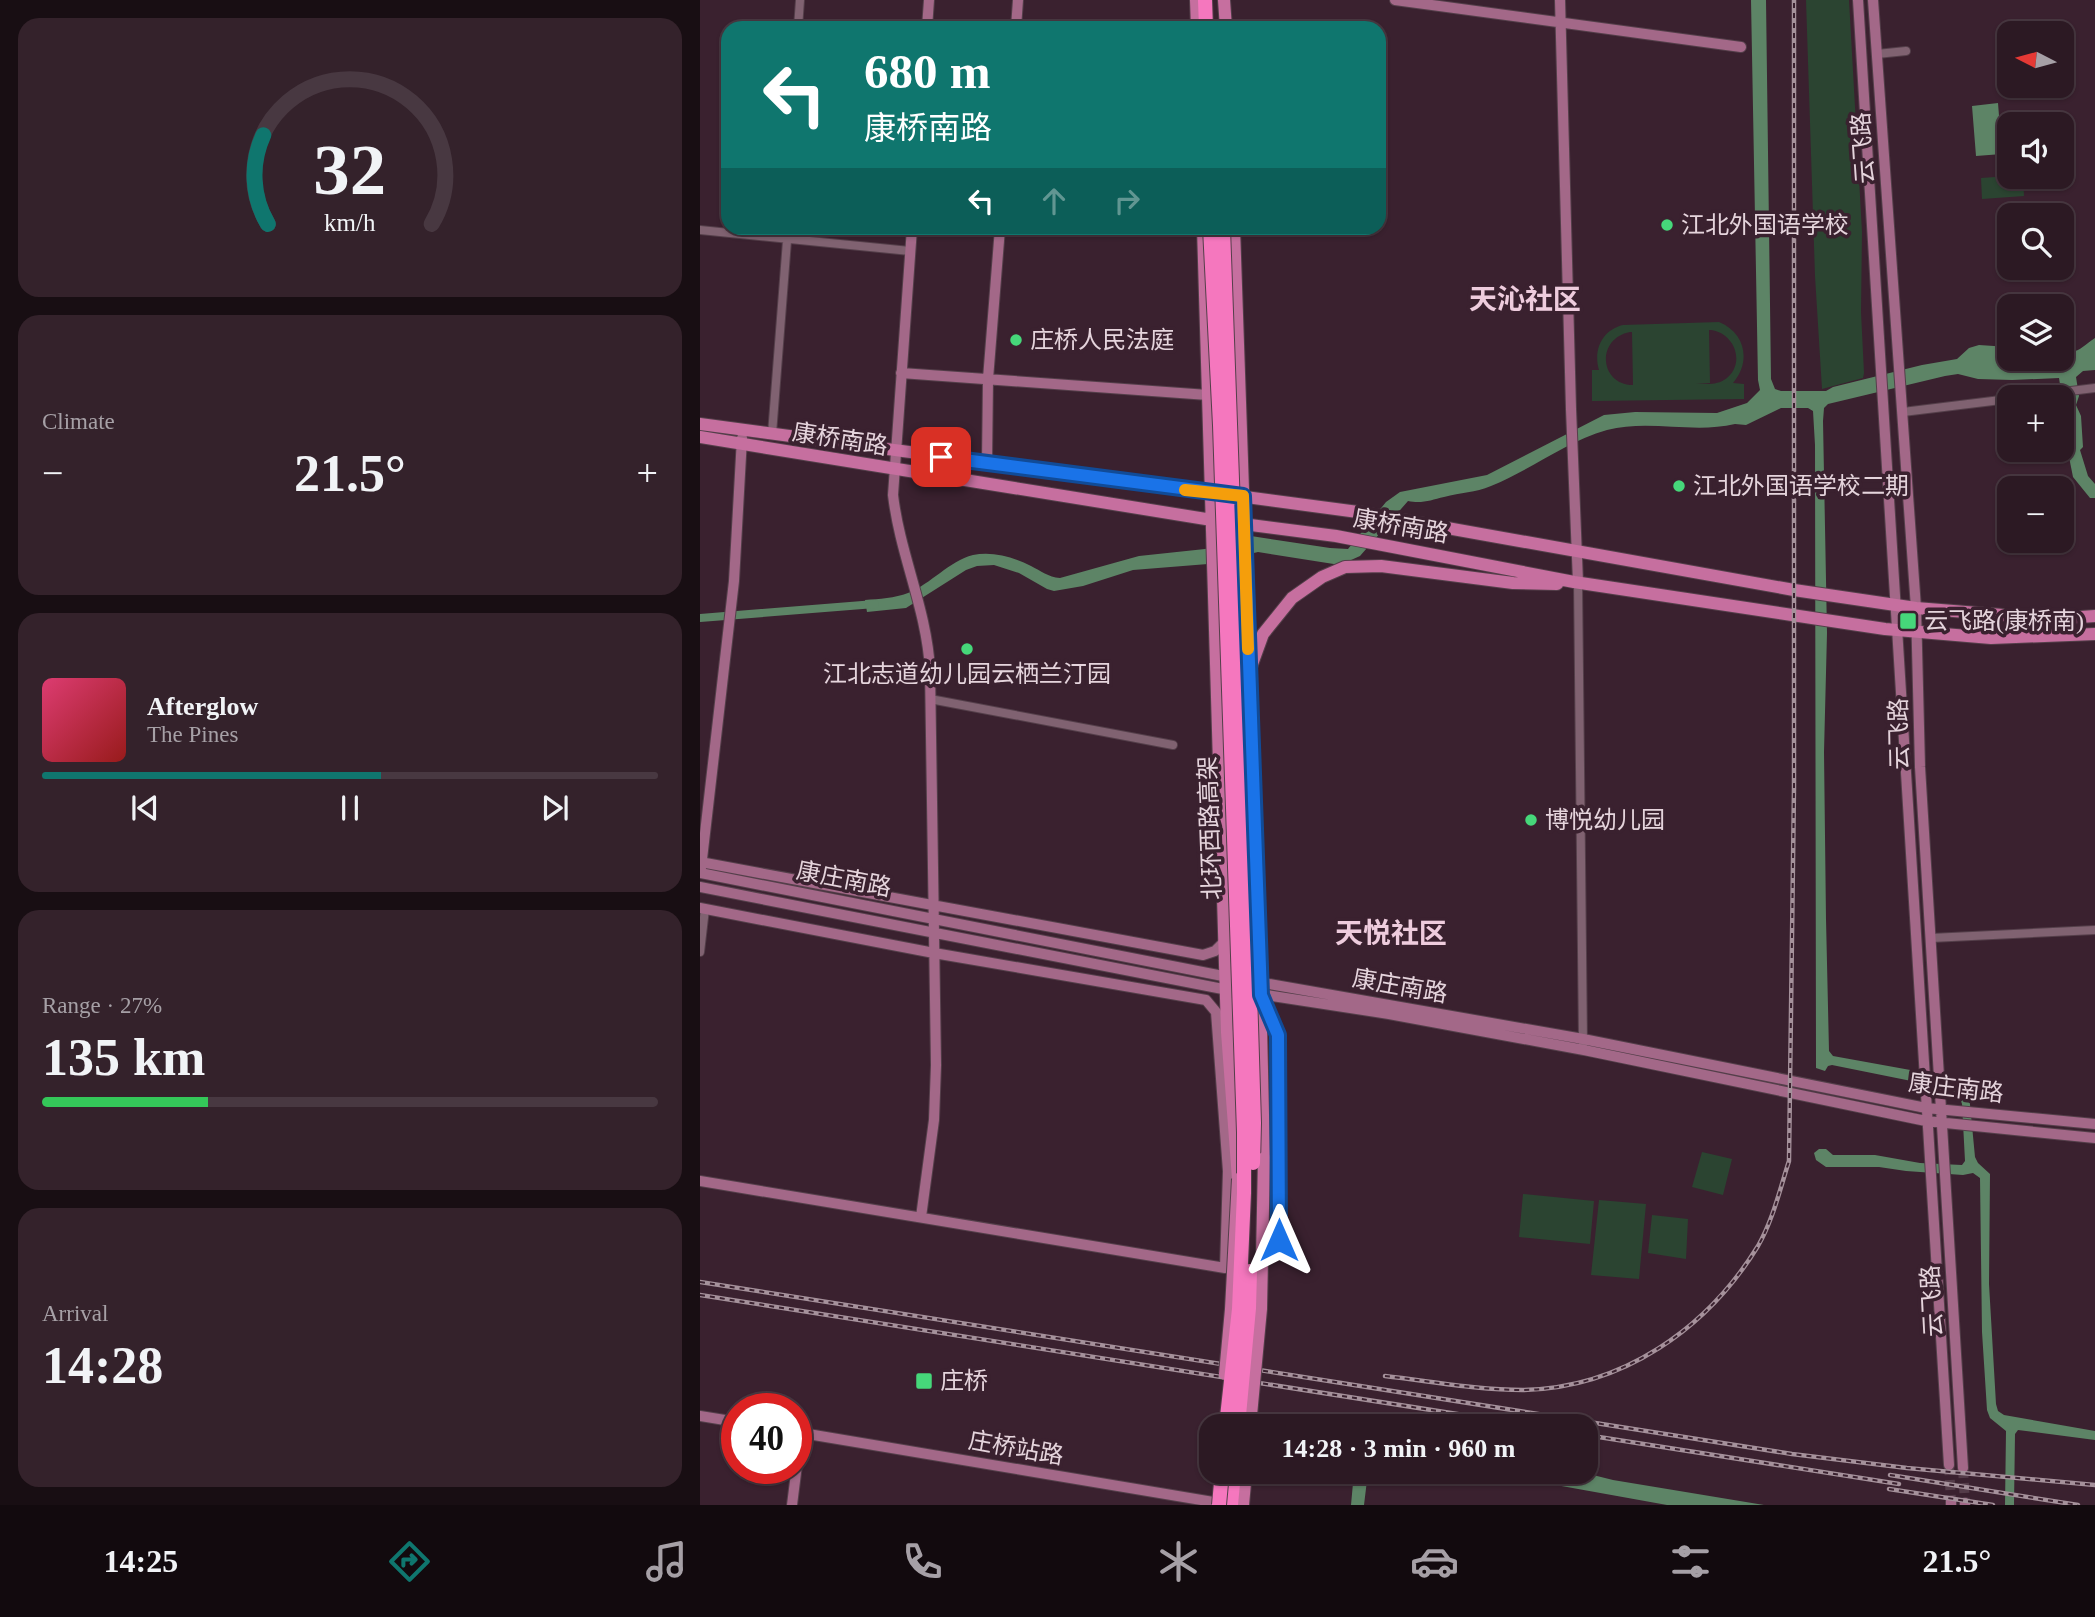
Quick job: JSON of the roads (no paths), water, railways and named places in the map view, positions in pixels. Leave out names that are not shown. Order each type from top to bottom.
[{"type":"highway","points":[[1205,0],[1206,21]]},
{"type":"highway","points":[[1214,0],[1215,21]]},
{"type":"highway","name":"北环西路高架","points":[[1210,235],[1221,438],[1244,1144],[1239,1309],[1227,1414]]},
{"type":"highway","name":"北环西路高架","points":[[1223,235],[1254,1123],[1249,1308],[1239,1414]]},
{"type":"highway","points":[[1219,1505],[1221,1484]]},
{"type":"highway","points":[[1230,1505],[1233,1484]]},
{"type":"main road","points":[[1196,0],[1197,21]]},
{"type":"main road","points":[[1224,0],[1226,21]]},
{"type":"main road","points":[[1203,235],[1227,984],[1238,1179],[1231,1309],[1221,1414]]},
{"type":"main road","points":[[1234,235],[1261,989],[1264,1158],[1261,1309],[1251,1414]]},
{"type":"main road","name":"康桥南路","points":[[700,424],[1412,520],[1808,592],[1916,608]]},
{"type":"main road","name":"康桥南路","points":[[700,438],[894,469],[1212,526],[1336,536],[1576,582],[1896,630],[1991,638],[2095,634]]},
{"type":"main road","points":[[1249,674],[1263,634],[1292,598],[1322,577],[1345,567],[1381,566],[1513,583],[1576,582]]},
{"type":"main road","points":[[1916,608],[2053,619],[2095,616]]},
{"type":"main road","points":[[1212,1505],[1214,1484]]},
{"type":"main road","points":[[1243,1505],[1245,1484]]},
{"type":"street","points":[[798,21],[800,0]]},
{"type":"street","points":[[928,21],[929,0]]},
{"type":"street","points":[[1016,21],[1018,0]]},
{"type":"street","points":[[1395,0],[1741,47]]},
{"type":"street","points":[[1560,0],[1576,551],[1583,1044]]},
{"type":"street","name":"云飞路","points":[[1858,0],[1949,1465]]},
{"type":"street","name":"云飞路","points":[[1873,0],[1918,631],[1920,767],[1963,1468]]},
{"type":"street","points":[[1877,54],[1906,51]]},
{"type":"street","points":[[700,230],[721,232]]},
{"type":"street","points":[[749,235],[910,251]]},
{"type":"street","points":[[772,434],[788,235]]},
{"type":"street","points":[[911,235],[893,495],[907,568],[928,644],[935,1093],[921,1217]]},
{"type":"street","points":[[987,463],[988,379],[999,235]]},
{"type":"street","points":[[901,373],[1208,395]]},
{"type":"street","points":[[2074,391],[2095,388]]},
{"type":"street","points":[[1902,407],[1997,400]]},
{"type":"street","points":[[743,430],[730,621],[700,867],[933,905],[1203,955],[1215,951],[1226,940]]},
{"type":"street","points":[[929,699],[1173,745]]},
{"type":"street","name":"康庄南路","points":[[700,867],[1227,984]]},
{"type":"street","name":"康庄南路","points":[[700,887],[933,932],[1389,1014],[1583,1044],[1926,1108],[2095,1124]]},
{"type":"street","points":[[700,952],[703,908],[934,953],[1206,1000],[1216,1012],[1227,1158],[1225,1268],[700,1181]]},
{"type":"street","points":[[1931,938],[2095,930]]},
{"type":"street","points":[[1206,1000],[1227,984]]},
{"type":"street","points":[[1261,989],[1278,1035],[1279,1240]]},
{"type":"street","name":"康庄南路","points":[[1583,1044],[1926,1121],[2095,1138]]},
{"type":"street","points":[[700,1416],[721,1419]]},
{"type":"street","name":"庄桥站路","points":[[812,1434],[1199,1502],[1230,1505]]},
{"type":"street","points":[[792,1505],[794,1484]]},
{"type":"waterway","points":[[700,618],[875,604]]},
{"type":"tunnel","points":[[1949,1465],[1951,1501]]},
{"type":"tunnel","points":[[1963,1468],[1965,1503]]},
{"type":"railway","points":[[1385,1376],[1506,1390],[1559,1387],[1594,1378],[1659,1348],[1687,1328],[1714,1303],[1758,1246],[1768,1226],[1789,1161],[1794,788],[1794,0]]},
{"type":"railway","points":[[700,1282],[1792,1454],[1907,1468],[2095,1485]]},
{"type":"railway","points":[[700,1295],[1457,1414]]},
{"type":"railway","points":[[1598,1437],[1899,1484]]},
{"type":"railway","points":[[1890,1475],[2078,1505]]},
{"type":"railway","points":[[1889,1489],[1993,1505]]},
{"type":"place","name":"江北外国语学校","points":[[1667,225]]},
{"type":"place","name":"庄桥人民法庭","points":[[1016,340]]},
{"type":"place","name":"江北外国语学校二期","points":[[1679,486]]},
{"type":"place","name":"云飞路(康桥南)","points":[[1908,621]]},
{"type":"place","name":"江北志道幼儿园云栖兰汀园","points":[[967,649]]},
{"type":"place","name":"博悦幼儿园","points":[[1531,820]]},
{"type":"place","name":"庄桥","points":[[924,1381]]},
{"type":"district","name":"天沁社区","points":[[1525,299]]},
{"type":"district","name":"天悦社区","points":[[1391,933]]}]
